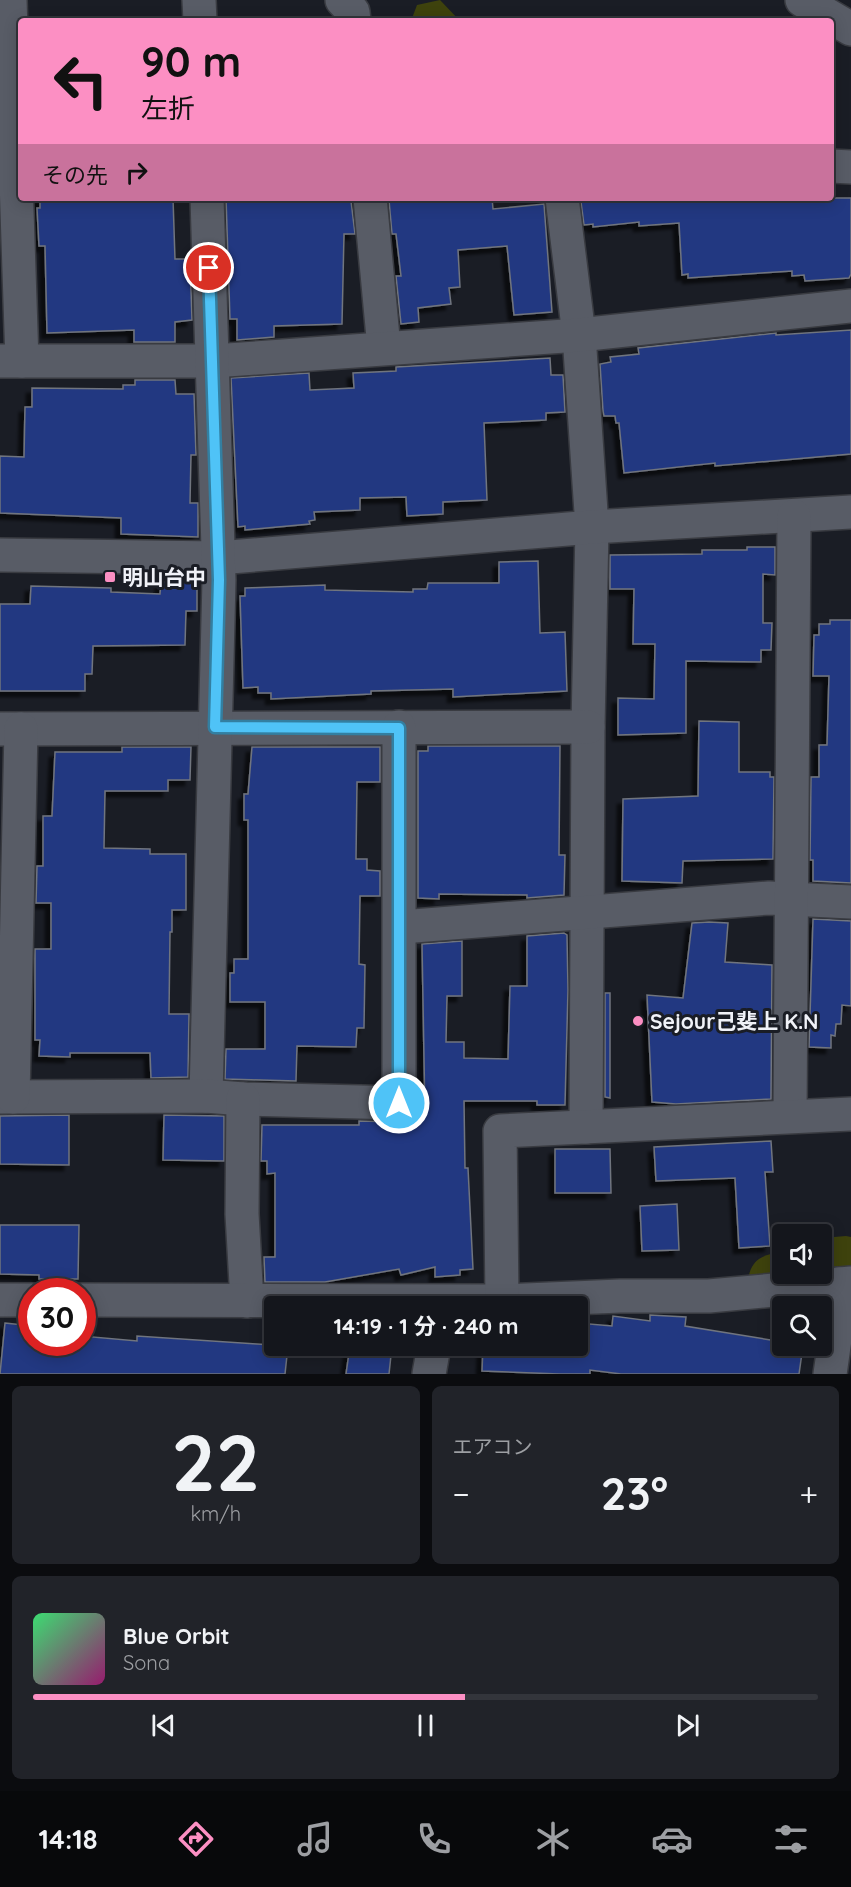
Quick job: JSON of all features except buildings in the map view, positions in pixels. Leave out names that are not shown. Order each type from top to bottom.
[{"type":"street","points":[[10,0],[11,361],[213,361],[579,335],[851,306]]},
{"type":"street","points":[[200,0],[200,18]]},
{"type":"street","points":[[342,0],[353,12],[354,18]]},
{"type":"street","points":[[802,0],[832,18]]},
{"type":"street","points":[[834,19],[851,29]]},
{"type":"street","points":[[834,166],[851,167]]},
{"type":"street","points":[[206,1096],[218,558],[207,201]]},
{"type":"street","points":[[370,201],[384,348]]},
{"type":"street","points":[[562,201],[579,335],[592,527],[588,727],[589,911],[586,1127]]},
{"type":"street","points":[[0,555],[218,558],[592,527],[851,512]]},
{"type":"street","points":[[790,1116],[794,516]]},
{"type":"street","points":[[399,728],[401,927],[399,1103],[206,1096],[7,1097],[10,729],[588,727]]},
{"type":"street","points":[[401,927],[589,911],[792,899],[851,902]]},
{"type":"street","points":[[243,1099],[242,1214],[247,1301]]},
{"type":"street","points":[[502,1296],[500,1131],[851,1114]]},
{"type":"street","points":[[588,1297],[709,1296],[845,1283],[830,1374]]},
{"type":"street","points":[[0,1300],[18,1300]]},
{"type":"street","points":[[96,1300],[264,1301]]},
{"type":"street","points":[[429,1374],[432,1356]]},
{"type":"green space","points":[[440,0],[457,18],[412,18],[417,5]]},
{"type":"green space","points":[[832,1237],[851,1237],[851,1270],[832,1272]]},
{"type":"green space","points":[[772,1254],[772,1276],[748,1280],[755,1262]]},
{"type":"place","name":"明山台中","points":[[110,577]]},
{"type":"place","name":"Sejour己斐上 K.N","points":[[638,1021]]},
{"type":"route","points":[[209,268],[219,580],[215,727],[399,728],[401,927],[399,1103]]}]
